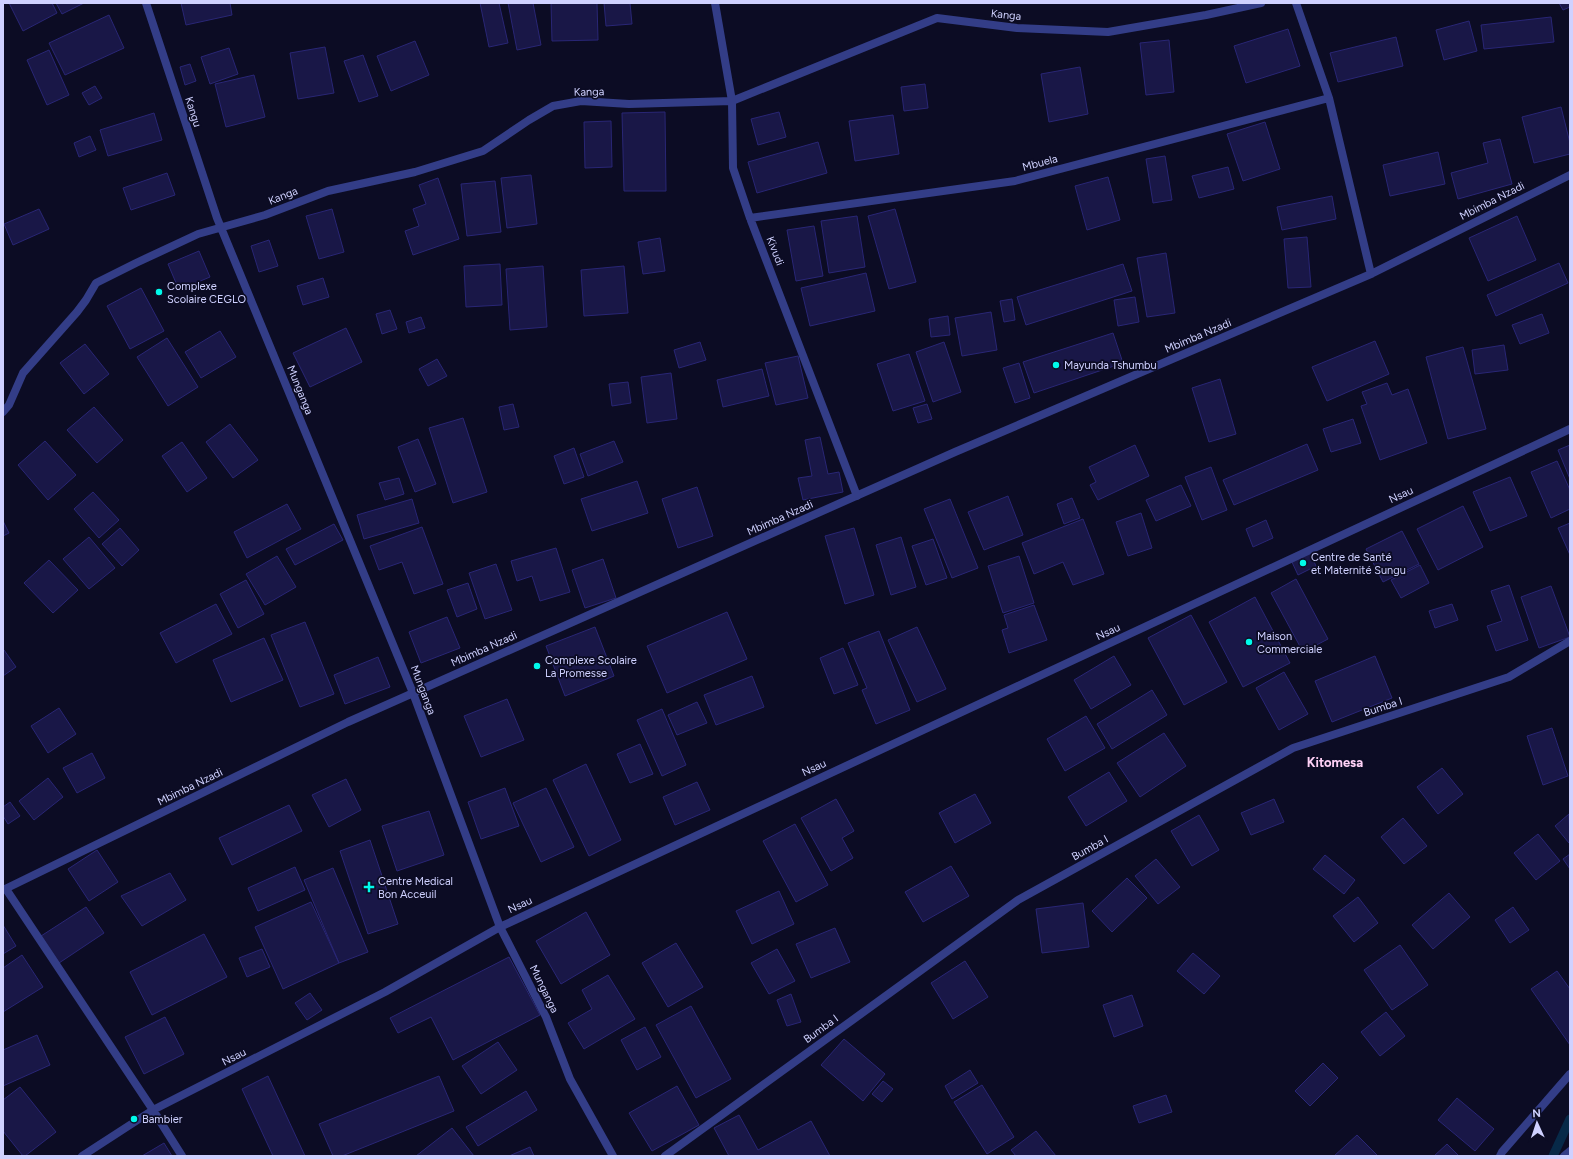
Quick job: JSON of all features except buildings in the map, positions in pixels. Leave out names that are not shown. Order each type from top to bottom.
[{"type":"street","name":"Kangu","points":[[146,3],[221,228]]},
{"type":"street","name":"Kivudi","points":[[715,3],[732,101],[733,168],[750,218],[857,496]]},
{"type":"street","name":"Kanga","points":[[3,412],[9,405],[22,373],[77,312],[96,283],[198,234],[265,215],[328,191],[415,172],[483,151],[529,120],[554,106],[581,101],[629,104],[732,101],[937,18],[1017,28],[1108,32],[1260,3]]},
{"type":"street","points":[[1296,3],[1329,98],[1371,274]]},
{"type":"street","name":"Mbuela","points":[[750,218],[1015,181],[1329,98]]},
{"type":"street","name":"Mbimba Nzadi","points":[[4,890],[341,725],[955,452],[1371,274],[1570,175]]},
{"type":"street","name":"Munganga","points":[[221,228],[413,693],[500,927],[546,1017],[570,1079],[613,1156]]},
{"type":"street","name":"Nsau","points":[[82,1156],[153,1110],[385,992],[500,927],[1570,428]]},
{"type":"street","name":"Bumba I","points":[[665,1156],[1018,900],[1293,748],[1509,678],[1570,641]]},
{"type":"street","points":[[4,890],[153,1110],[182,1156]]},
{"type":"street","points":[[1500,1156],[1506,1146],[1570,1074]]},
{"type":"street","points":[[1564,1156],[1570,1151]]},
{"type":"waterway","points":[[1553,1156],[1570,1119]]},
{"type":"place","name":"Complexe Scolaire CEGLO","points":[[159,292]]},
{"type":"place","name":"Mayunda Tshumbu","points":[[1056,365]]},
{"type":"place","name":"Centre de Santé et Maternité Sungu","points":[[1303,563]]},
{"type":"place","name":"Maison Commerciale","points":[[1249,642]]},
{"type":"place","name":"Complexe Scolaire La Promesse","points":[[537,666]]},
{"type":"place","name":"Centre Medical Bon Acceuil","points":[[369,887]]},
{"type":"place","name":"Bambier","points":[[134,1119]]},
{"type":"district","name":"Kitomesa","points":[[1335,762]]}]
